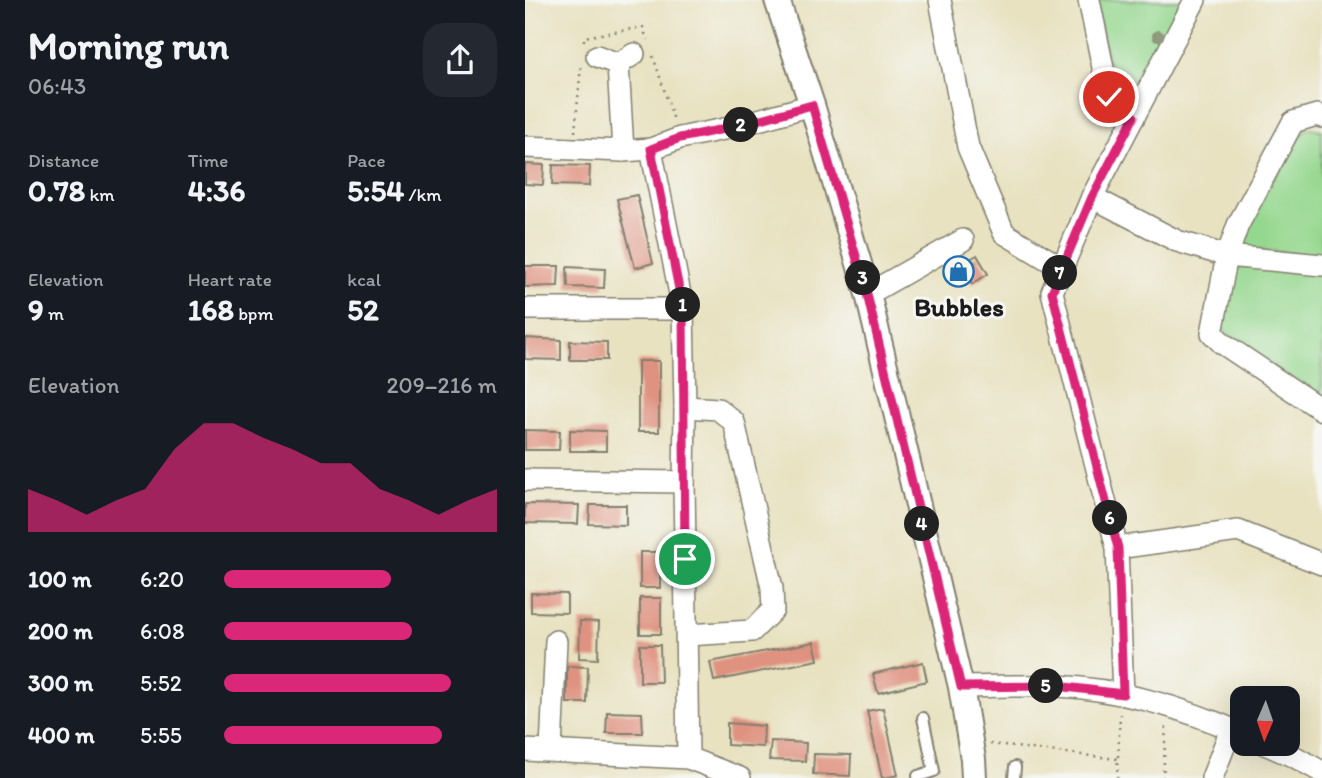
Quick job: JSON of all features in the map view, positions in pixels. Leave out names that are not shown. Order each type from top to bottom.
[{"type":"street","points":[[777,0],[812,105],[867,294],[961,687],[974,778]]},
{"type":"street","points":[[940,0],[968,148],[1004,233],[1062,268]]},
{"type":"street","points":[[1089,0],[1109,97],[1134,117]]},
{"type":"street","points":[[1123,694],[1118,548],[1052,292],[1092,197],[1195,0]]},
{"type":"street","points":[[597,56],[626,59],[624,151]]},
{"type":"street","points":[[525,147],[624,151],[651,149],[680,138],[729,128],[812,105]]},
{"type":"street","points":[[1322,117],[1317,115],[1293,122],[1238,225],[1227,256],[1212,334],[1322,410]]},
{"type":"street","points":[[651,149],[683,309],[688,758]]},
{"type":"street","points":[[1092,197],[1177,241],[1227,256],[1322,265]]},
{"type":"street","points":[[867,294],[963,240]]},
{"type":"street","points":[[525,309],[683,309]]},
{"type":"street","points":[[685,407],[719,409],[734,422],[772,588],[773,610],[752,631],[687,635]]},
{"type":"street","points":[[525,480],[684,482]]},
{"type":"street","points":[[1118,548],[1238,531],[1322,564]]},
{"type":"street","points":[[551,750],[556,641]]},
{"type":"street","points":[[961,687],[1057,686],[1123,694],[1169,706],[1230,728]]},
{"type":"street","points":[[1212,778],[1230,744]]},
{"type":"street","points":[[525,750],[688,758],[740,778]]},
{"type":"street","points":[[1293,756],[1322,772]]},
{"type":"lane","points":[[919,778],[918,776],[933,771],[923,718]]},
{"type":"path","points":[[1117,778],[1123,694]]},
{"type":"path","points":[[1163,778],[1165,726],[1169,706]]},
{"type":"path","points":[[983,743],[1117,759]]},
{"type":"green space","points":[[1094,0],[1184,0],[1134,96],[1124,96],[1114,88]]},
{"type":"green space","points":[[1306,128],[1322,130],[1322,257],[1248,249],[1243,242],[1253,209]]},
{"type":"green space","points":[[1250,265],[1322,274],[1322,402],[1219,328],[1237,268]]},
{"type":"building","points":[[525,164],[544,165],[543,185],[525,184]]},
{"type":"building","points":[[553,165],[590,166],[589,186],[552,185]]},
{"type":"building","points":[[637,195],[653,263],[635,268],[617,199]]},
{"type":"building","points":[[977,255],[988,274],[972,284],[960,265]]},
{"type":"building","points":[[525,266],[559,266],[558,286],[525,287]]},
{"type":"building","points":[[567,267],[605,269],[604,288],[568,287]]},
{"type":"building","points":[[525,338],[561,340],[561,360],[525,359]]},
{"type":"building","points":[[570,341],[607,342],[607,360],[570,360]]},
{"type":"building","points":[[638,361],[659,361],[659,432],[638,432]]},
{"type":"building","points":[[525,430],[560,431],[559,450],[525,450]]},
{"type":"building","points":[[570,430],[606,431],[606,451],[570,451]]},
{"type":"building","points":[[525,504],[579,505],[578,524],[525,523]]},
{"type":"building","points":[[590,505],[626,505],[626,525],[589,524]]},
{"type":"building","points":[[640,552],[660,552],[660,588],[640,588]]},
{"type":"building","points":[[531,593],[567,594],[567,613],[531,612]]},
{"type":"building","points":[[640,598],[661,598],[661,634],[640,634]]},
{"type":"building","points":[[580,621],[599,622],[598,659],[579,658]]},
{"type":"building","points":[[814,642],[818,660],[714,681],[710,662]]},
{"type":"building","points":[[640,645],[660,645],[661,682],[640,682]]},
{"type":"building","points":[[923,662],[927,681],[878,693],[873,674]]},
{"type":"building","points":[[567,666],[588,667],[587,703],[567,703]]},
{"type":"building","points":[[883,708],[898,775],[885,778],[882,778],[867,711]]},
{"type":"building","points":[[607,712],[642,713],[643,733],[606,733]]},
{"type":"building","points":[[727,723],[764,726],[763,747],[727,745]]},
{"type":"building","points":[[771,741],[806,743],[805,761],[769,760]]},
{"type":"building","points":[[814,754],[851,755],[850,776],[813,774]]},
{"type":"place","name":"Bubbles","points":[[959,272]]},
{"type":"route","points":[[685,559],[683,309],[651,149],[680,138],[729,128],[812,105],[867,294],[961,687],[1057,686],[1123,694],[1118,548],[1052,292],[1092,197],[1134,117],[1109,97]]}]
